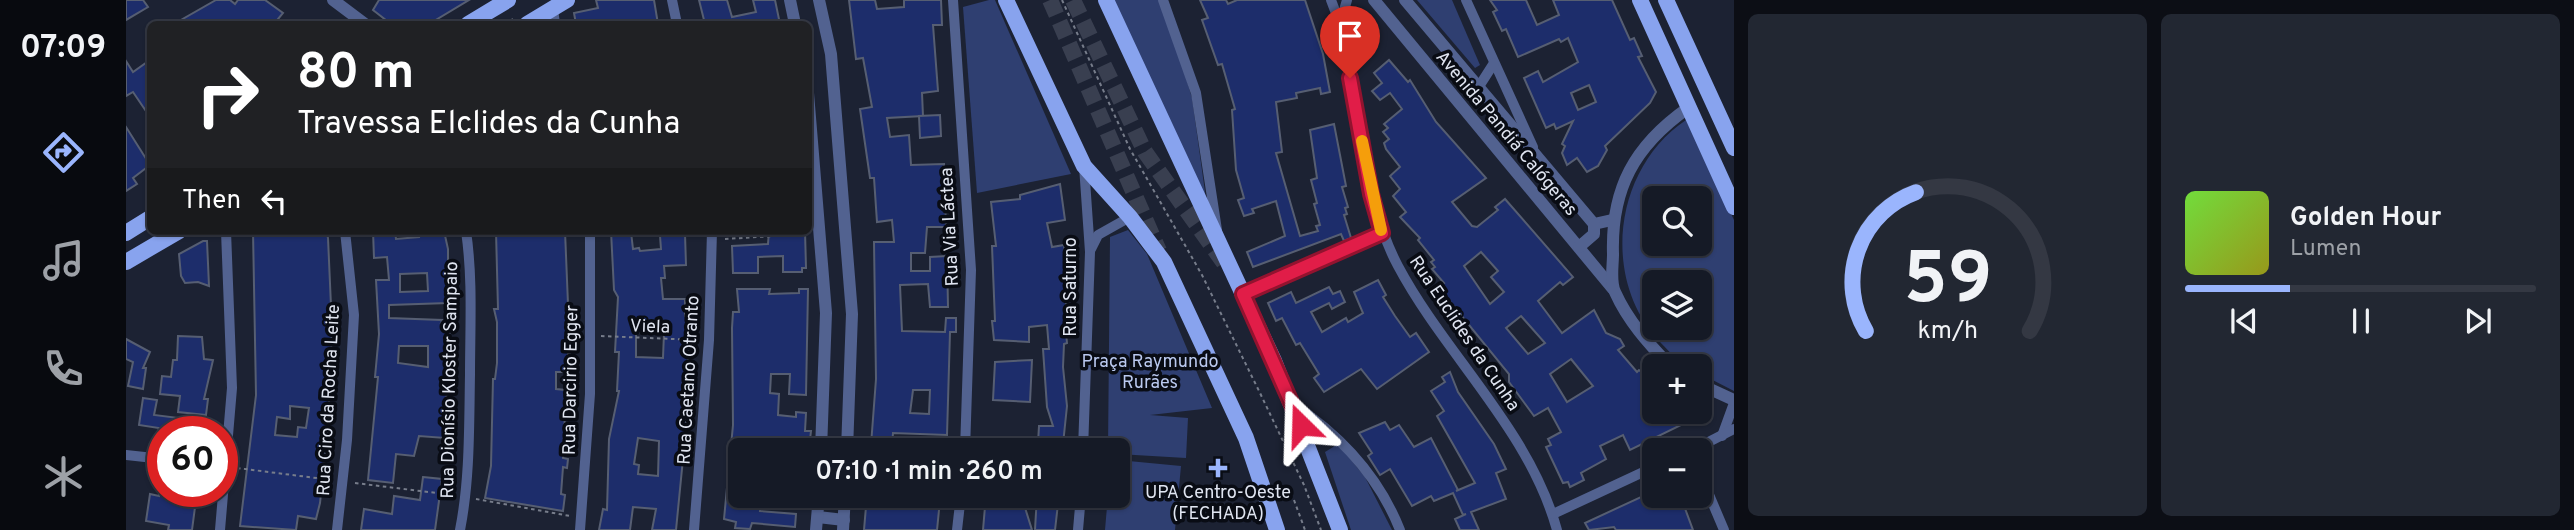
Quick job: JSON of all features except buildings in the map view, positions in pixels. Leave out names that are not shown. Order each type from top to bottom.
[{"type":"main road","points":[[473,21],[508,0]]},
{"type":"main road","points":[[554,17],[567,0]]},
{"type":"main road","points":[[1006,0],[1084,166],[1130,217],[1164,262],[1223,387],[1263,482],[1277,530]]},
{"type":"main road","points":[[1106,0],[1293,404],[1340,530]]},
{"type":"main road","points":[[1640,0],[1734,207]]},
{"type":"main road","points":[[1650,0],[1666,38],[1674,46],[1686,44]]},
{"type":"main road","points":[[1666,0],[1734,150]]},
{"type":"main road","points":[[1688,108],[1698,108],[1717,123],[1734,150]]},
{"type":"main road","points":[[126,233],[147,220]]},
{"type":"main road","points":[[126,262],[171,235]]},
{"type":"street","points":[[333,0],[361,21]]},
{"type":"street","points":[[672,0],[676,21]]},
{"type":"street","points":[[790,0],[794,21]]},
{"type":"street","points":[[819,0],[831,54],[837,105],[852,314],[847,438]]},
{"type":"street","points":[[1163,0],[1196,93],[1219,246]]},
{"type":"street","name":"Rua Euclides da Cunha","points":[[1331,0],[1340,24],[1371,194],[1382,233],[1419,301],[1488,396],[1523,455],[1553,514],[1557,530]]},
{"type":"street","name":"Rua Euclides da Cunha","points":[[1340,24],[1347,0]]},
{"type":"street","name":"Avenida Pandiá Calógeras","points":[[1374,0],[1614,289],[1638,332],[1659,354]]},
{"type":"street","name":"Avenida Pandiá Calógeras","points":[[1405,0],[1594,224],[1612,220]]},
{"type":"street","points":[[1466,0],[1537,157]]},
{"type":"street","name":"Rua Via Láctea","points":[[955,1],[971,270],[965,438]]},
{"type":"street","points":[[1433,72],[1452,56]]},
{"type":"street","points":[[1478,88],[1494,63]]},
{"type":"street","points":[[812,107],[837,105]]},
{"type":"street","points":[[1614,289],[1612,220],[1617,199],[1636,157],[1662,126],[1688,108]]},
{"type":"street","points":[[812,120],[826,313],[821,438]]},
{"type":"street","name":"Rua Saturno","points":[[1083,438],[1090,252],[1084,166]]},
{"type":"street","points":[[1090,252],[1098,235],[1130,217]]},
{"type":"street","points":[[1579,247],[1594,234],[1594,224]]},
{"type":"street","points":[[1243,294],[1382,233]]},
{"type":"street","points":[[226,235],[232,388],[230,416]]},
{"type":"street","name":"Rua Ciro da Rocha Leite","points":[[337,530],[354,315],[345,235]]},
{"type":"street","name":"Rua Dionísio Kloster Sampaio","points":[[460,530],[466,497],[471,266],[467,235]]},
{"type":"street","name":"Rua Darcirio Egger","points":[[581,524],[590,394],[590,235]]},
{"type":"street","name":"Rua Caetano Otranto","points":[[694,530],[709,340],[712,236]]},
{"type":"street","points":[[826,313],[852,314]]},
{"type":"street","points":[[1712,390],[1734,401],[1722,436]]},
{"type":"street","points":[[1293,404],[1334,433],[1365,469],[1393,513],[1400,530]]},
{"type":"street","points":[[1712,441],[1734,429]]},
{"type":"street","points":[[126,455],[147,457]]},
{"type":"street","points":[[1553,514],[1642,473]]},
{"type":"street","points":[[1712,502],[1724,530]]},
{"type":"street","points":[[220,530],[222,507]]},
{"type":"street","points":[[957,530],[960,508]]},
{"type":"street","points":[[1078,530],[1080,508]]},
{"type":"street","points":[[817,524],[844,525]]},
{"type":"path","points":[[1062,0],[1130,149],[1202,275],[1260,393],[1304,485],[1321,530]]},
{"type":"path","points":[[812,234],[821,234]]},
{"type":"path","points":[[712,236],[766,235]]},
{"type":"path","name":"Viela","points":[[590,336],[709,340]]},
{"type":"path","points":[[238,469],[466,497],[581,524]]},
{"type":"path","points":[[1294,500],[1305,530]]},
{"type":"green space","points":[[995,0],[1071,174],[977,193],[963,7]]},
{"type":"green space","points":[[1111,0],[1160,0],[1167,13],[1192,98],[1209,221]]},
{"type":"green space","points":[[1417,0],[1452,0],[1480,65],[1475,68]]},
{"type":"green space","points":[[1686,120],[1734,220],[1734,391],[1712,380],[1712,354],[1672,354],[1659,340],[1712,340],[1712,270],[1642,270],[1642,317],[1629,287],[1623,257],[1624,225],[1630,195],[1643,166],[1662,141]]},
{"type":"green space","name":"Praça Raymundo Rurães","points":[[1128,230],[1147,254],[1212,408],[1150,415],[1188,418],[1186,458],[1130,455],[1130,438],[1108,438],[1110,237]]},
{"type":"green space","points":[[1338,444],[1365,477],[1392,530],[1351,530],[1325,452]]},
{"type":"green space","points":[[1130,461],[1181,466],[1175,530],[1105,530],[1107,508],[1130,508]]},
{"type":"tunnel","points":[[1050,0],[1159,251]]},
{"type":"tunnel","points":[[1073,0],[1145,152],[1224,263]]},
{"type":"slow traffic","points":[[1362,141],[1371,194],[1381,230]]},
{"type":"place","name":"UPA Centro-Oeste (FECHADA)","points":[[1218,468]]},
{"type":"route","points":[[1301,425],[1243,294],[1382,233],[1371,194],[1350,78]]}]
